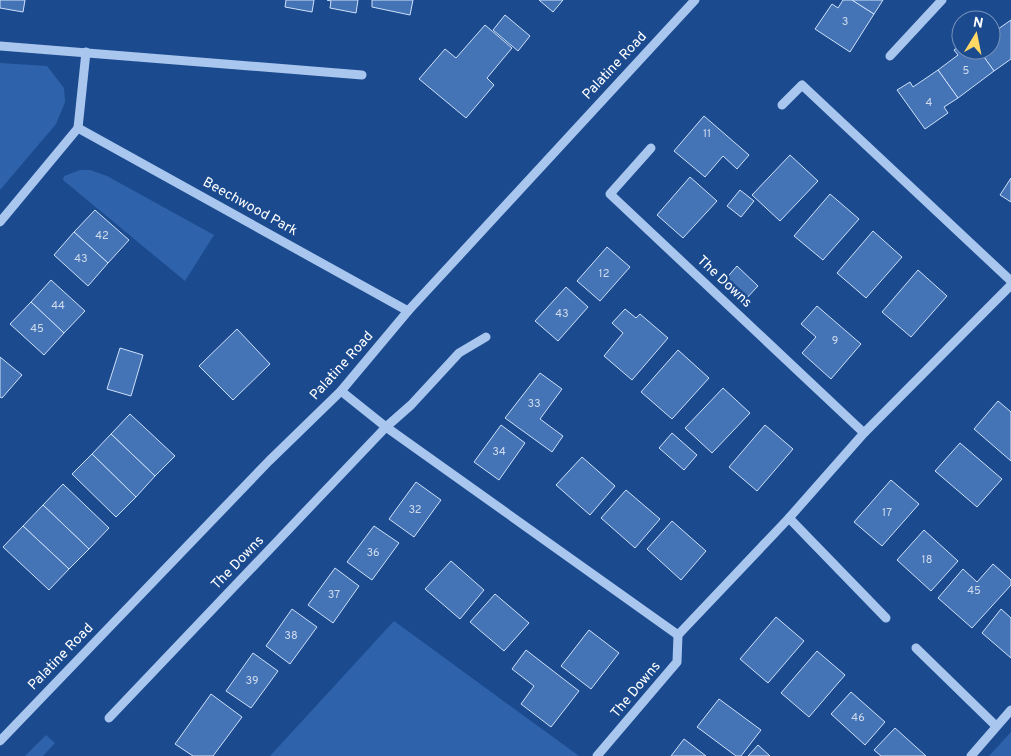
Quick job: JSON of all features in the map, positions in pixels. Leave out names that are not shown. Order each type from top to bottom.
[{"type":"street","name":"Palatine Road","points":[[0,741],[269,461],[341,391],[408,311],[695,0]]},
{"type":"street","points":[[890,56],[942,0]]},
{"type":"street","points":[[0,46],[362,75]]},
{"type":"street","points":[[0,222],[78,128],[86,52]]},
{"type":"street","points":[[782,105],[802,85],[1011,281]]},
{"type":"street","name":"Beechwood Park","points":[[78,128],[408,311]]},
{"type":"street","name":"The Downs","points":[[651,148],[610,194],[864,433]]},
{"type":"street","points":[[341,391],[386,428],[678,635],[789,518],[864,433],[1011,285]]},
{"type":"street","name":"The Downs","points":[[109,718],[459,353],[486,337]]},
{"type":"street","points":[[789,518],[886,618]]},
{"type":"street","name":"The Downs","points":[[597,756],[678,662],[678,635]]},
{"type":"street","points":[[916,648],[996,726]]},
{"type":"street","points":[[971,756],[1011,710]]},
{"type":"shaded area","points":[[0,63],[47,66],[64,88],[65,102],[56,124],[0,190]]},
{"type":"shaded area","points":[[80,170],[90,170],[107,176],[214,235],[185,281],[63,180],[64,176]]},
{"type":"shaded area","points":[[394,621],[579,756],[270,756]]},
{"type":"shaded area","points":[[1011,732],[1011,756],[989,756]]},
{"type":"shaded area","points":[[46,735],[55,743],[43,756],[25,756]]},
{"type":"building","points":[[0,0],[25,0],[23,12],[0,8]]},
{"type":"building","points":[[286,0],[314,0],[312,12],[285,7]]},
{"type":"building","points":[[327,0],[358,0],[356,13],[330,8],[331,1]]},
{"type":"building","points":[[372,0],[413,0],[410,15],[372,7]]},
{"type":"building","points":[[539,0],[563,0],[553,12]]},
{"type":"building","points":[[843,0],[852,0],[874,14],[850,52],[815,29],[832,4],[838,8]]},
{"type":"building","points":[[852,0],[883,0],[874,14]]},
{"type":"building","points":[[505,15],[530,36],[518,51],[493,30]]},
{"type":"building","points":[[1011,20],[1011,59],[994,71],[986,60],[1001,60],[1001,27]]},
{"type":"building","points":[[485,25],[512,48],[487,78],[494,85],[466,118],[419,79],[445,49],[456,58]]},
{"type":"building","points":[[951,60],[986,60],[994,71],[958,98],[938,70]]},
{"type":"building","points":[[938,70],[958,98],[944,107],[948,113],[925,129],[897,90],[910,82],[913,87]]},
{"type":"building","points":[[704,116],[749,155],[737,169],[723,156],[705,177],[674,151]]},
{"type":"building","points":[[790,155],[818,181],[780,221],[752,195]]},
{"type":"building","points":[[690,177],[717,201],[683,238],[657,215]]},
{"type":"building","points":[[1011,178],[1011,202],[1000,195]]},
{"type":"building","points":[[740,190],[754,201],[741,217],[727,206]]},
{"type":"building","points":[[830,194],[859,219],[823,260],[794,236]]},
{"type":"building","points":[[95,210],[129,240],[108,263],[74,232]]},
{"type":"building","points":[[873,231],[902,257],[866,298],[837,273]]},
{"type":"building","points":[[74,232],[108,263],[88,286],[54,255]]},
{"type":"building","points":[[607,247],[630,267],[600,301],[577,281]]},
{"type":"building","points":[[737,266],[758,286],[744,301],[723,282]]},
{"type":"building","points":[[918,270],[947,296],[911,337],[882,312]]},
{"type":"building","points":[[51,280],[85,311],[64,333],[31,302]]},
{"type":"building","points":[[566,287],[588,307],[558,341],[535,321]]},
{"type":"building","points":[[31,302],[64,333],[44,355],[10,324]]},
{"type":"building","points":[[817,306],[861,344],[831,379],[802,353],[816,337],[801,324]]},
{"type":"building","points":[[625,309],[636,318],[640,314],[668,338],[632,380],[604,356],[623,333],[612,323]]},
{"type":"building","points":[[237,329],[270,364],[233,400],[199,366]]},
{"type":"building","points":[[120,348],[143,355],[131,396],[107,389]]},
{"type":"building","points":[[678,350],[709,378],[672,419],[641,392]]},
{"type":"building","points":[[0,357],[22,375],[2,398],[0,397]]},
{"type":"building","points":[[540,373],[562,389],[540,419],[563,436],[552,452],[505,418]]},
{"type":"building","points":[[723,388],[750,413],[712,453],[685,428]]},
{"type":"building","points":[[998,401],[1011,412],[1011,461],[974,429]]},
{"type":"building","points":[[130,414],[175,456],[155,476],[111,434]]},
{"type":"building","points":[[501,425],[525,443],[499,480],[474,462]]},
{"type":"building","points":[[765,425],[793,449],[757,491],[729,467]]},
{"type":"building","points":[[672,433],[697,455],[684,470],[659,448]]},
{"type":"building","points":[[111,434],[155,476],[136,497],[92,454]]},
{"type":"building","points":[[960,443],[1002,479],[977,507],[935,471]]},
{"type":"building","points":[[92,454],[136,497],[116,517],[72,474]]},
{"type":"building","points":[[582,457],[615,486],[590,515],[556,485]]},
{"type":"building","points":[[891,480],[919,504],[882,546],[854,522]]},
{"type":"building","points":[[416,482],[441,500],[414,537],[389,519]]},
{"type":"building","points":[[63,484],[109,528],[89,549],[43,505]]},
{"type":"building","points":[[626,490],[660,519],[635,548],[601,518]]},
{"type":"building","points":[[43,505],[89,549],[69,569],[23,526]]},
{"type":"building","points":[[672,521],[706,551],[681,580],[647,549]]},
{"type":"building","points":[[23,526],[69,569],[49,590],[3,547]]},
{"type":"building","points":[[374,526],[399,543],[372,580],[347,562]]},
{"type":"building","points":[[924,530],[958,561],[931,591],[897,560]]},
{"type":"building","points":[[451,561],[484,590],[460,619],[425,589]]},
{"type":"building","points":[[993,564],[1011,580],[1011,585],[972,628],[938,598],[963,569],[977,582]]},
{"type":"building","points":[[335,568],[359,586],[333,623],[308,605]]},
{"type":"building","points":[[495,594],[529,623],[504,651],[470,622]]},
{"type":"building","points":[[292,609],[317,627],[290,664],[266,646]]},
{"type":"building","points":[[1001,609],[1011,618],[1011,658],[982,633]]},
{"type":"building","points":[[776,617],[804,641],[768,683],[740,659]]},
{"type":"building","points":[[589,630],[619,653],[591,689],[561,666]]},
{"type":"building","points":[[526,650],[579,691],[551,727],[521,704],[534,686],[512,669]]},
{"type":"building","points":[[817,651],[845,675],[809,717],[781,693]]},
{"type":"building","points":[[253,653],[278,671],[251,708],[226,691]]},
{"type":"building","points":[[851,692],[885,722],[865,745],[831,714]]},
{"type":"building","points":[[211,694],[242,717],[213,756],[193,756],[175,744]]},
{"type":"building","points":[[719,699],[761,730],[741,756],[736,756],[697,727]]},
{"type":"building","points":[[895,728],[926,756],[881,756],[874,750]]},
{"type":"building","points":[[684,739],[706,756],[671,756]]},
{"type":"building","points":[[758,745],[770,756],[748,756]]}]
